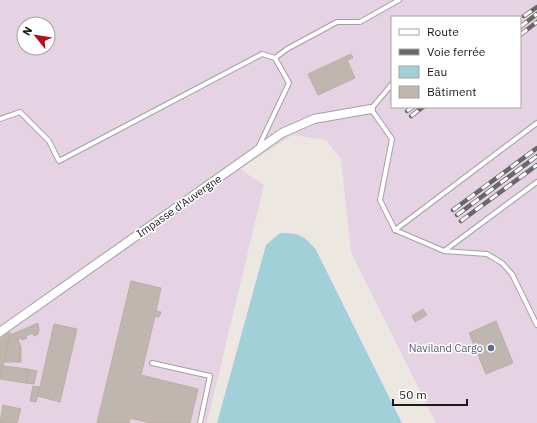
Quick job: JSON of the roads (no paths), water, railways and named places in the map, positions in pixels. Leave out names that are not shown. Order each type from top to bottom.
[{"type":"street","name":"Impasse d'Auvergne","points":[[0,332],[282,133],[314,119],[371,109]]},
{"type":"lane","points":[[275,58],[287,49],[337,22],[360,22],[399,0]]},
{"type":"lane","points":[[0,119],[20,112],[49,142],[59,161],[262,54],[275,58],[290,83],[256,152]]},
{"type":"lane","points":[[391,85],[371,109],[392,139],[380,200],[395,230],[444,251],[487,254],[502,263],[512,274],[537,325]]},
{"type":"lane","points":[[395,230],[537,123]]},
{"type":"lane","points":[[444,251],[537,182]]},
{"type":"lane","points":[[152,363],[210,376],[200,423]]},
{"type":"water","points":[[280,233],[297,234],[308,241],[316,250],[402,423],[217,423],[266,245]]},
{"type":"railway","points":[[524,16],[537,7]]},
{"type":"railway","points":[[521,26],[537,14]]},
{"type":"railway","points":[[521,34],[537,22]]},
{"type":"railway","points":[[407,111],[412,108]]},
{"type":"railway","points":[[411,116],[422,108]]},
{"type":"railway","points":[[453,210],[537,148]]},
{"type":"railway","points":[[457,215],[537,156]]},
{"type":"railway","points":[[461,221],[537,165]]},
{"type":"place","name":"Naviland Cargo","points":[[491,348]]}]
